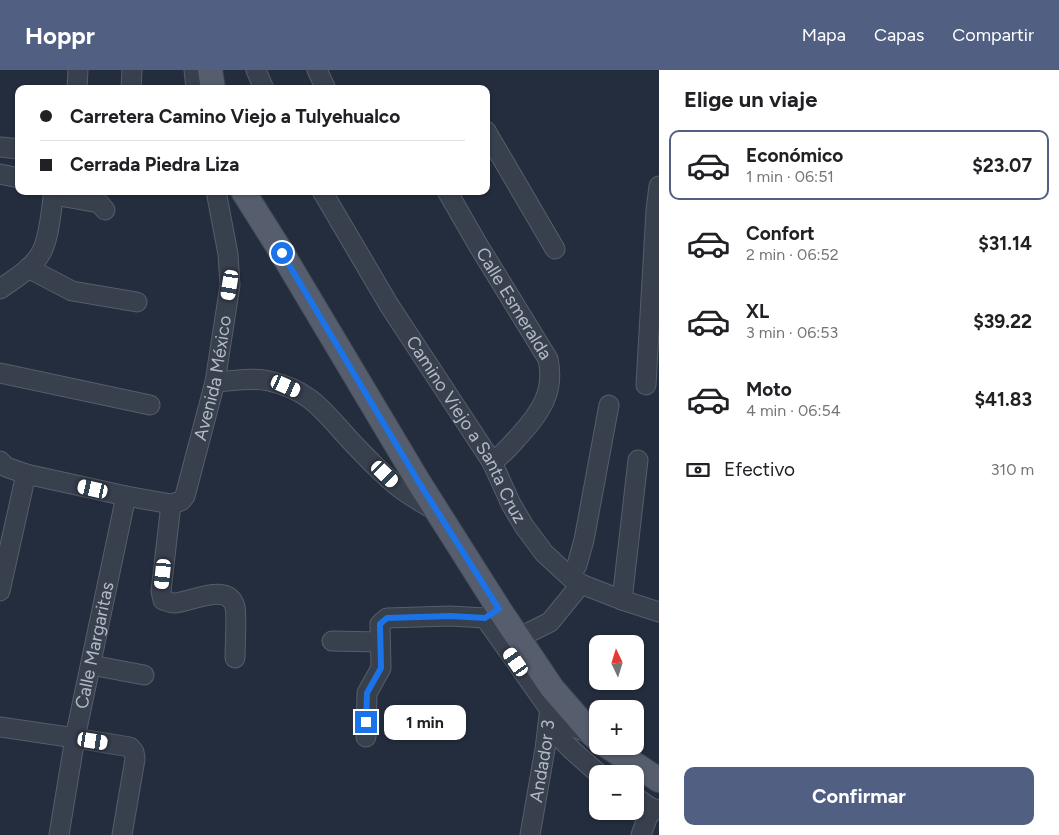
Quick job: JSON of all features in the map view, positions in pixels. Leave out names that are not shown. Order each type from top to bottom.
[{"type":"main road","points":[[210,70],[212,85]]},
{"type":"main road","points":[[246,195],[437,511],[492,613],[518,638],[550,708],[589,733]]},
{"type":"main road","points":[[622,755],[659,780]]},
{"type":"street","points":[[77,85],[78,70]]},
{"type":"street","points":[[131,85],[132,70]]},
{"type":"street","points":[[194,70],[196,85]]},
{"type":"street","points":[[256,70],[262,85]]},
{"type":"street","points":[[317,70],[324,85]]},
{"type":"street","points":[[490,138],[555,248]]},
{"type":"street","points":[[0,174],[15,177]]},
{"type":"street","points":[[651,373],[659,186]]},
{"type":"street","points":[[0,289],[28,268],[40,254],[45,243],[54,195]]},
{"type":"street","points":[[63,195],[99,203],[105,210]]},
{"type":"street","name":"Avenida México","points":[[217,195],[228,254],[230,285],[215,382],[185,496],[176,502],[161,592],[163,600],[174,604],[208,595],[222,594],[230,598],[235,607],[235,658]]},
{"type":"street","name":"Camino Viejo a Santa Cruz","points":[[324,195],[390,305],[492,462],[511,504],[524,526],[544,552],[576,580],[622,600],[659,612]]},
{"type":"street","name":"Calle Esmeralda","points":[[449,195],[548,358],[551,373],[541,409],[502,455],[492,462]]},
{"type":"street","points":[[28,268],[72,291],[137,302]]},
{"type":"street","points":[[0,373],[150,405]]},
{"type":"street","points":[[215,382],[248,379],[267,380],[306,395],[322,408],[349,438],[398,486],[437,511]]},
{"type":"street","points":[[518,638],[550,622],[576,580],[577,565],[584,540],[609,405]]},
{"type":"street","points":[[622,600],[638,460]]},
{"type":"street","points":[[0,461],[6,467],[26,474],[126,496],[176,502]]},
{"type":"street","points":[[0,591],[26,474]]},
{"type":"street","name":"Calle Margaritas","points":[[59,835],[75,738],[126,496]]},
{"type":"street","points":[[366,737],[367,693],[381,668],[380,624],[387,618],[492,613],[550,708],[573,751],[589,765]]},
{"type":"street","points":[[332,641],[379,642]]},
{"type":"street","points":[[91,665],[144,675]]},
{"type":"street","name":"Andador 3","points":[[530,835],[550,708]]},
{"type":"street","points":[[0,727],[130,747],[136,759],[122,835]]},
{"type":"street","points":[[641,835],[655,809],[644,802]]},
{"type":"route","points":[[282,253],[418,481],[499,609],[485,618],[450,616],[387,618],[380,624],[381,668],[367,693],[366,722]]}]
